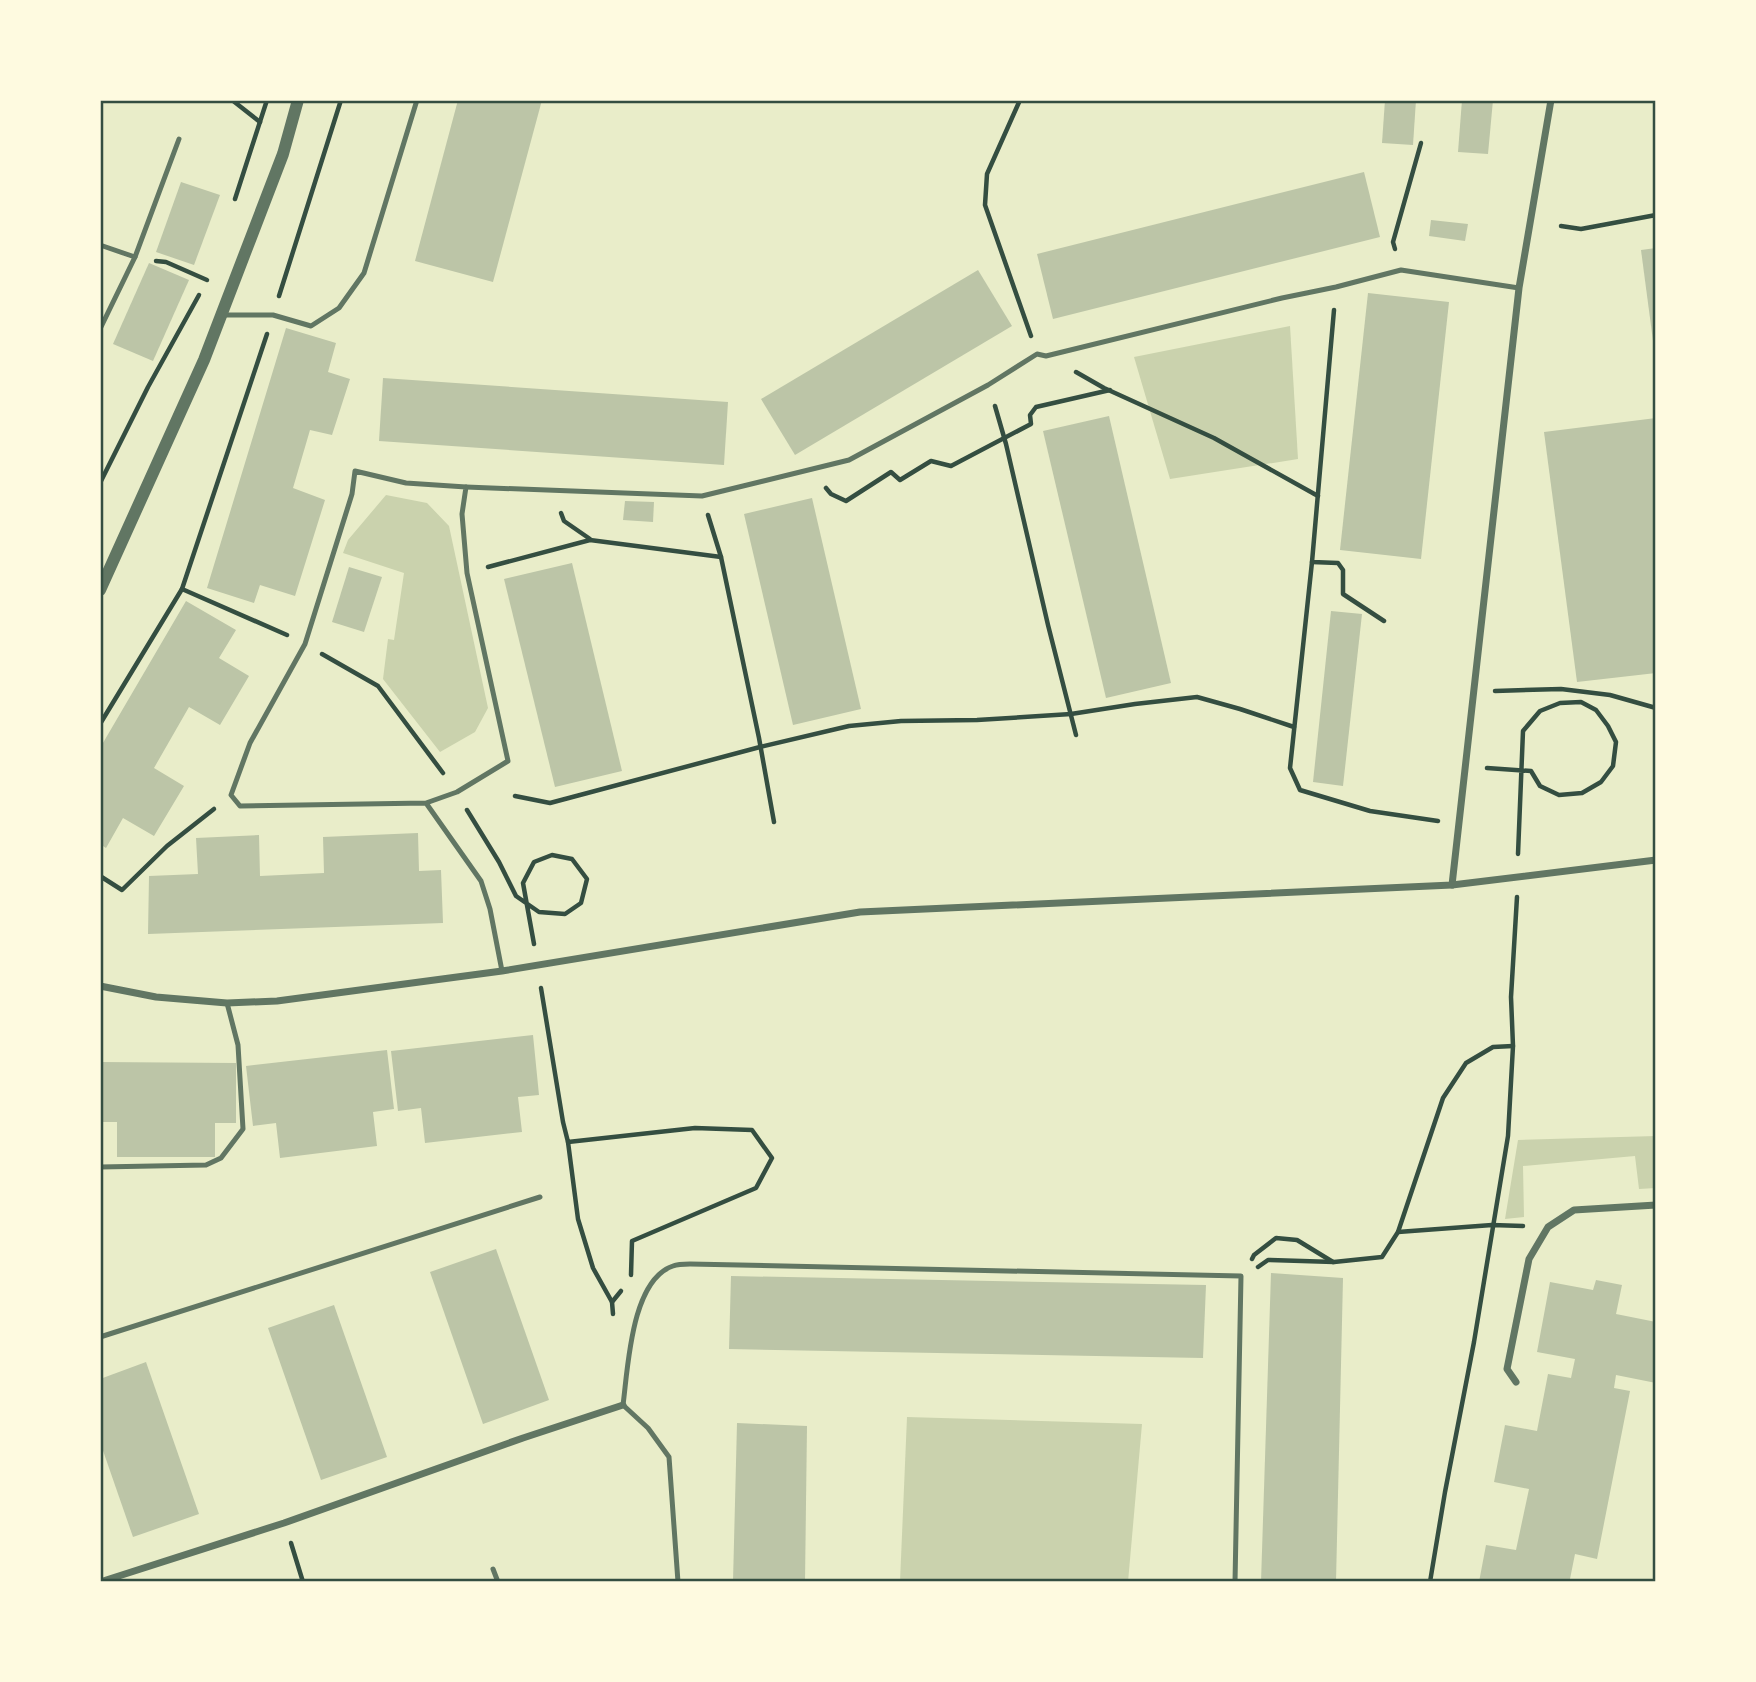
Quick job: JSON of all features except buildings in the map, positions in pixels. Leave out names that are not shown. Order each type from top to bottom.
[{"type":"street","points":[[100,590],[204,360],[283,154],[298,100]]},
{"type":"street","points":[[1452,885],[1519,288],[1551,100]]},
{"type":"street","points":[[100,986],[156,997],[227,1003],[277,1000],[502,971],[860,912],[1452,885],[1656,860]]},
{"type":"street","points":[[1516,1382],[1507,1369],[1529,1259],[1548,1227],[1574,1210],[1656,1205]]},
{"type":"street","points":[[100,1582],[284,1522],[623,1405]]},
{"type":"lane","points":[[221,315],[273,315],[311,326],[339,308],[364,273],[417,100]]},
{"type":"lane","points":[[100,328],[135,257],[179,139]]},
{"type":"lane","points":[[100,245],[135,257]]},
{"type":"lane","points":[[466,488],[462,514],[467,573],[508,761],[457,792],[426,803],[240,806],[231,795],[250,743],[305,644],[352,494],[355,471],[406,483],[466,488],[702,496],[849,460],[988,385],[1037,354],[1046,356],[1401,270],[1519,288]]},
{"type":"lane","points":[[426,803],[481,881],[490,909],[502,971]]},
{"type":"lane","points":[[100,1167],[206,1165],[221,1158],[243,1129],[238,1045],[227,1003]]},
{"type":"lane","points":[[100,1337],[540,1197]]},
{"type":"lane","points":[[678,1582],[669,1457],[648,1428],[623,1405],[634,1320],[646,1292],[660,1273],[673,1266],[690,1264],[1241,1276],[1235,1582]]},
{"type":"lane","points":[[493,1569],[498,1582]]},
{"type":"path","points":[[232,100],[260,122]]},
{"type":"path","points":[[232,208],[267,100]]},
{"type":"path","points":[[100,724],[182,589],[341,100]]},
{"type":"path","points":[[1020,100],[987,174],[985,205],[1037,354]]},
{"type":"path","points":[[1401,270],[1393,242],[1421,143]]},
{"type":"path","points":[[1561,226],[1581,229],[1656,215]]},
{"type":"path","points":[[135,257],[166,262],[207,280]]},
{"type":"path","points":[[100,483],[148,387],[213,269]]},
{"type":"path","points":[[1336,287],[1312,562],[1290,768],[1300,790],[1370,811],[1440,821]]},
{"type":"path","points":[[1046,356],[1110,390],[1214,438],[1318,496]]},
{"type":"path","points":[[988,385],[1005,438],[1076,735]]},
{"type":"path","points":[[815,468],[831,494],[846,500],[891,472],[900,480],[931,461],[951,467],[1031,424],[1030,415],[1037,407],[1110,390]]},
{"type":"path","points":[[551,490],[564,521],[590,540]]},
{"type":"path","points":[[702,496],[721,557],[774,822]]},
{"type":"path","points":[[467,573],[590,540],[721,557]]},
{"type":"path","points":[[1312,562],[1339,563],[1343,570],[1343,594],[1384,621]]},
{"type":"path","points":[[182,589],[305,644],[378,686],[457,792],[499,862],[516,897],[539,912]]},
{"type":"path","points":[[1473,691],[1561,688],[1610,695],[1656,708]]},
{"type":"path","points":[[515,796],[550,803],[849,726],[901,721],[977,720],[1071,714],[1197,697],[1294,727]]},
{"type":"path","points":[[1465,766],[1531,771],[1540,786],[1559,795],[1581,793],[1601,782],[1613,766],[1616,742],[1608,726],[1595,710],[1581,702],[1560,703],[1540,711],[1523,731],[1518,857]]},
{"type":"path","points":[[100,876],[122,890],[167,846],[231,795]]},
{"type":"path","points":[[1430,1582],[1508,1136],[1517,885]]},
{"type":"path","points":[[1268,1260],[1334,1262],[1382,1257],[1398,1232],[1443,1098],[1466,1063],[1493,1047],[1513,1046]]},
{"type":"path","points":[[563,1122],[578,1219],[593,1268],[612,1302],[613,1315]]},
{"type":"path","points":[[568,1142],[695,1128],[752,1130],[772,1158],[756,1188],[632,1241],[631,1278]]},
{"type":"path","points":[[1398,1232],[1492,1225],[1548,1227]]},
{"type":"path","points":[[1241,1276],[1254,1255],[1276,1238],[1297,1240],[1334,1262]]},
{"type":"path","points":[[612,1302],[625,1286]]},
{"type":"path","points":[[296,1561],[303,1582]]},
{"type":"green space","points":[[1290,326],[1298,459],[1170,479],[1134,357]]},
{"type":"green space","points":[[386,495],[427,503],[449,526],[488,708],[475,732],[440,752],[383,679],[388,639],[394,640],[404,573],[343,553],[348,540]]},
{"type":"green space","points":[[1656,1136],[1656,1188],[1639,1189],[1635,1156],[1523,1166],[1524,1217],[1505,1219],[1518,1140]]},
{"type":"green space","points":[[907,1417],[1142,1424],[1128,1582],[900,1582]]}]
